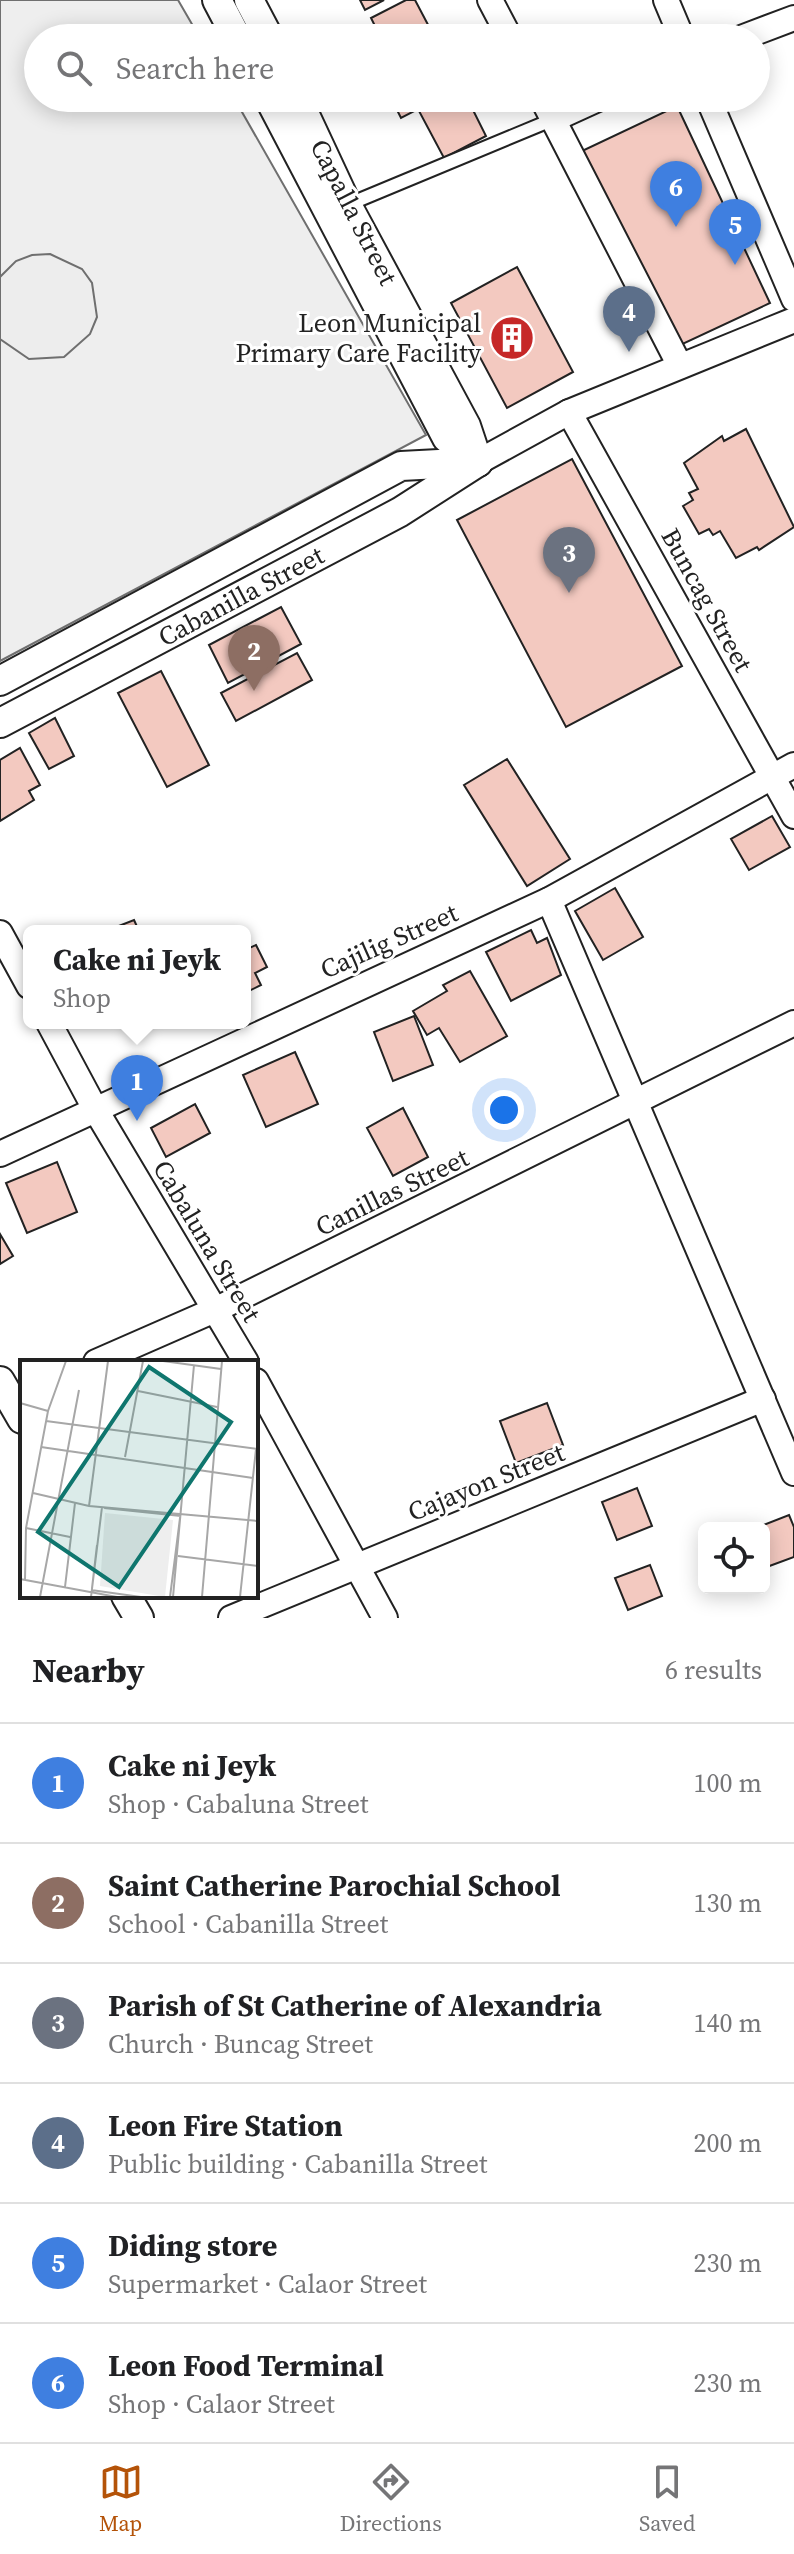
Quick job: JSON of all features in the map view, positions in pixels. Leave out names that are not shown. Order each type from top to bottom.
[{"type":"street","points":[[217,0],[230,24]]},
{"type":"street","points":[[249,0],[262,24]]},
{"type":"street","points":[[490,0],[503,24]]},
{"type":"street","points":[[666,0],[676,24]]},
{"type":"street","points":[[770,27],[794,18]]},
{"type":"street","name":"Capalla Street","points":[[276,112],[447,438],[478,462]]},
{"type":"street","name":"Capalla Street","points":[[304,112],[347,205],[466,426],[478,462]]},
{"type":"street","points":[[550,112],[680,366]]},
{"type":"street","points":[[714,112],[794,299]]},
{"type":"street","name":"Cabanilla Street","points":[[0,723],[400,512],[478,462],[569,412],[794,320]]},
{"type":"street","name":"Buncag Street","points":[[569,412],[784,770],[794,816]]},
{"type":"street","name":"Cabanilla Street","points":[[0,681],[401,466],[478,462]]},
{"type":"street","name":"Cajilig Street","points":[[0,1154],[94,1107],[549,900],[784,770]]},
{"type":"street","points":[[549,900],[794,1473]]},
{"type":"street","points":[[0,933],[23,975]]},
{"type":"street","name":"Canillas Street","points":[[101,1360],[217,1309],[794,1023]]},
{"type":"street","name":"Cabaluna Street","points":[[52,1029],[94,1107],[245,1360]]},
{"type":"street","points":[[258,1385],[385,1618]]},
{"type":"street","name":"Cajayon Street","points":[[231,1618],[763,1399]]},
{"type":"street","points":[[127,1598],[139,1618]]},
{"type":"lane","points":[[347,205],[542,112]]},
{"type":"shaded area","points":[[0,0],[178,0],[192,24],[24,24],[24,112],[242,112],[426,435],[0,661]]},
{"type":"shaded area","points":[[50,254],[82,269],[92,283],[97,317],[90,334],[64,357],[29,359],[0,339],[0,277],[16,261],[32,255]]},
{"type":"building","points":[[360,0],[384,0],[365,10]]},
{"type":"building","points":[[406,0],[415,0],[428,24],[374,24],[371,18]]},
{"type":"building","points":[[398,112],[412,112],[401,118]]},
{"type":"building","points":[[420,112],[474,112],[486,136],[444,158]]},
{"type":"building","points":[[664,112],[680,112],[770,303],[674,348],[582,151]]},
{"type":"building","name":"Leon Municipal Primary Care Facility","points":[[517,267],[573,372],[507,408],[451,303]]},
{"type":"building","points":[[746,429],[794,527],[759,550],[757,547],[736,558],[720,531],[713,535],[709,529],[699,534],[683,506],[693,500],[689,493],[698,489],[684,463],[722,436],[724,441]]},
{"type":"building","points":[[572,459],[682,666],[566,727],[457,520]]},
{"type":"building","points":[[281,607],[301,644],[228,683],[209,645]]},
{"type":"building","points":[[297,653],[312,680],[236,721],[221,693]]},
{"type":"building","points":[[161,671],[209,765],[167,787],[118,693]]},
{"type":"building","points":[[55,718],[74,756],[49,769],[29,733]]},
{"type":"building","points":[[20,748],[40,785],[29,791],[34,800],[0,821],[0,760]]},
{"type":"building","points":[[507,759],[570,859],[527,886],[464,785]]},
{"type":"building","points":[[772,816],[790,847],[749,870],[731,839]]},
{"type":"building","points":[[615,888],[643,937],[603,960],[575,911]]},
{"type":"building","points":[[531,930],[537,943],[547,938],[561,975],[511,1001],[486,952]]},
{"type":"building","points":[[256,945],[267,967],[255,973],[261,985],[251,990],[251,947]]},
{"type":"building","points":[[470,971],[507,1036],[460,1062],[439,1028],[427,1035],[413,1011],[447,991],[443,985]]},
{"type":"building","points":[[414,1016],[433,1065],[393,1081],[374,1032]]},
{"type":"building","points":[[295,1052],[318,1104],[266,1127],[243,1075]]},
{"type":"building","points":[[195,1104],[210,1133],[166,1157],[151,1128]]},
{"type":"building","points":[[403,1108],[428,1157],[393,1176],[367,1128]]},
{"type":"building","points":[[57,1162],[77,1212],[27,1233],[6,1183]]},
{"type":"building","points":[[0,1234],[13,1256],[0,1264]]},
{"type":"building","points":[[547,1403],[563,1445],[516,1463],[500,1421]]},
{"type":"building","points":[[637,1488],[652,1526],[617,1540],[602,1502]]},
{"type":"building","points":[[789,1515],[794,1527],[794,1557],[770,1566],[770,1522]]},
{"type":"building","points":[[650,1565],[662,1596],[628,1610],[615,1578]]},
{"type":"place","name":"Leon Food Terminal","points":[[676,227]]},
{"type":"place","name":"Diding store","points":[[735,265]]},
{"type":"place","name":"Leon Municipal Primary Care Facility","points":[[512,338]]},
{"type":"place","name":"Leon Fire Station","points":[[629,352]]},
{"type":"place","name":"Parish of St Catherine of Alexandria","points":[[569,593]]},
{"type":"place","name":"Saint Catherine Parochial School","points":[[254,691]]},
{"type":"place","name":"Cake ni Jeyk","points":[[137,1121]]}]
